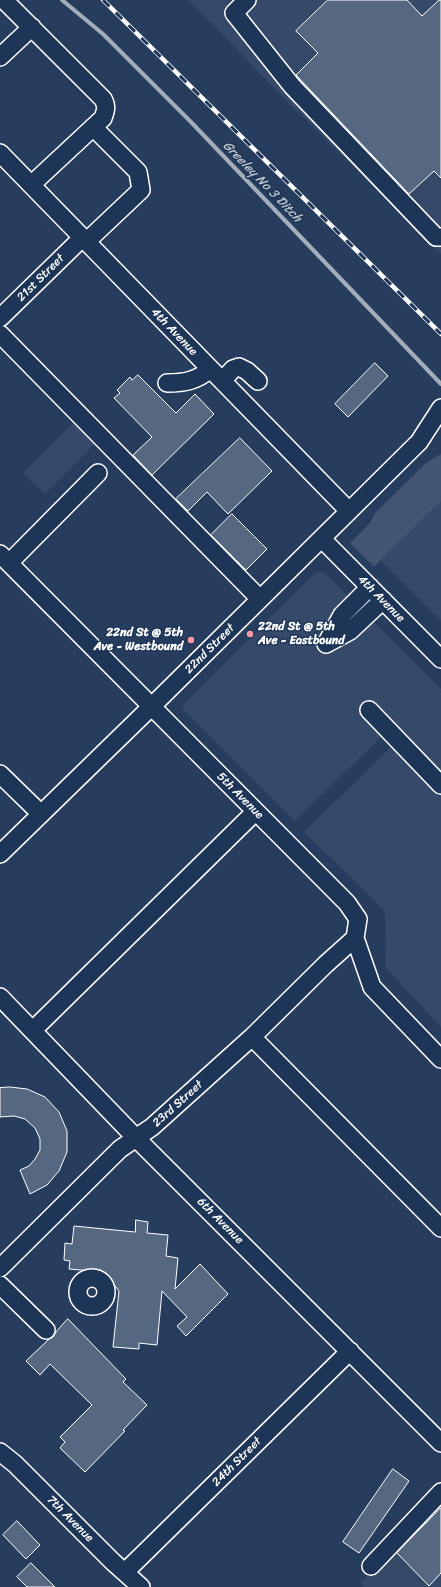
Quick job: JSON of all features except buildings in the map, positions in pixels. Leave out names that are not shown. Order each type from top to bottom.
[{"type":"street","points":[[4,0],[103,99],[106,105],[106,111],[103,118],[31,185]]},
{"type":"street","points":[[247,0],[234,13],[292,86],[436,237],[441,237]]},
{"type":"street","points":[[0,57],[32,27]]},
{"type":"street","name":"21st Street","points":[[0,318],[84,240],[141,190],[138,172],[93,127]]},
{"type":"street","name":"4th Avenue","points":[[0,154],[349,511]]},
{"type":"street","points":[[0,334],[260,599]]},
{"type":"street","points":[[222,381],[233,369],[239,367],[247,371],[258,381]]},
{"type":"street","points":[[166,383],[191,381],[202,376],[210,369]]},
{"type":"street","name":"22nd Street","points":[[0,854],[419,442],[441,408]]},
{"type":"street","name":"22nd Street","points":[[419,442],[441,429]]},
{"type":"street","points":[[4,558],[98,473]]},
{"type":"street","name":"4th Avenue","points":[[322,538],[441,659]]},
{"type":"street","name":"5th Avenue","points":[[4,558],[347,903],[358,919],[355,938],[372,987],[441,1059]]},
{"type":"street","points":[[370,588],[342,615],[326,644],[350,631],[383,600]]},
{"type":"street","points":[[369,710],[441,784]]},
{"type":"street","points":[[0,774],[41,814]]},
{"type":"street","points":[[32,1030],[255,812]]},
{"type":"street","name":"23rd Street","points":[[0,1268],[120,1149],[152,1127],[252,1037],[326,964],[355,938]]},
{"type":"street","name":"6th Avenue","points":[[0,998],[136,1138],[441,1443]]},
{"type":"street","points":[[252,1037],[441,1228]]},
{"type":"street","points":[[0,1285],[46,1330]]},
{"type":"street","name":"24th Street","points":[[125,1572],[350,1351]]},
{"type":"street","name":"7th Avenue","points":[[0,1452],[15,1464],[141,1587]]},
{"type":"street","points":[[371,1566],[441,1492]]},
{"type":"shaded area","points":[[189,0],[441,0],[441,254],[279,93]]},
{"type":"shaded area","points":[[75,421],[96,443],[45,494],[23,473]]},
{"type":"shaded area","points":[[441,454],[441,501],[374,567],[350,543],[370,523],[375,513],[426,463]]},
{"type":"shaded area","points":[[441,501],[441,621],[381,561]]},
{"type":"shaded area","points":[[316,572],[324,572],[441,689],[441,776],[392,726],[295,821],[181,707]]},
{"type":"shaded area","points":[[392,746],[441,795],[441,1027],[386,968],[385,913],[373,899],[304,832]]},
{"type":"shaded area","points":[[441,1503],[441,1587],[364,1587],[360,1583]]},
{"type":"waterway","name":"Greeley No 3 Ditch","points":[[62,0],[103,34],[191,122],[441,384]]},
{"type":"railway","points":[[103,0],[441,334]]},
{"type":"place","name":"22nd St @ 5th Ave - Eastbound","points":[[250,634]]},
{"type":"place","name":"22nd St @ 5th Ave - Westbound","points":[[191,640]]}]
